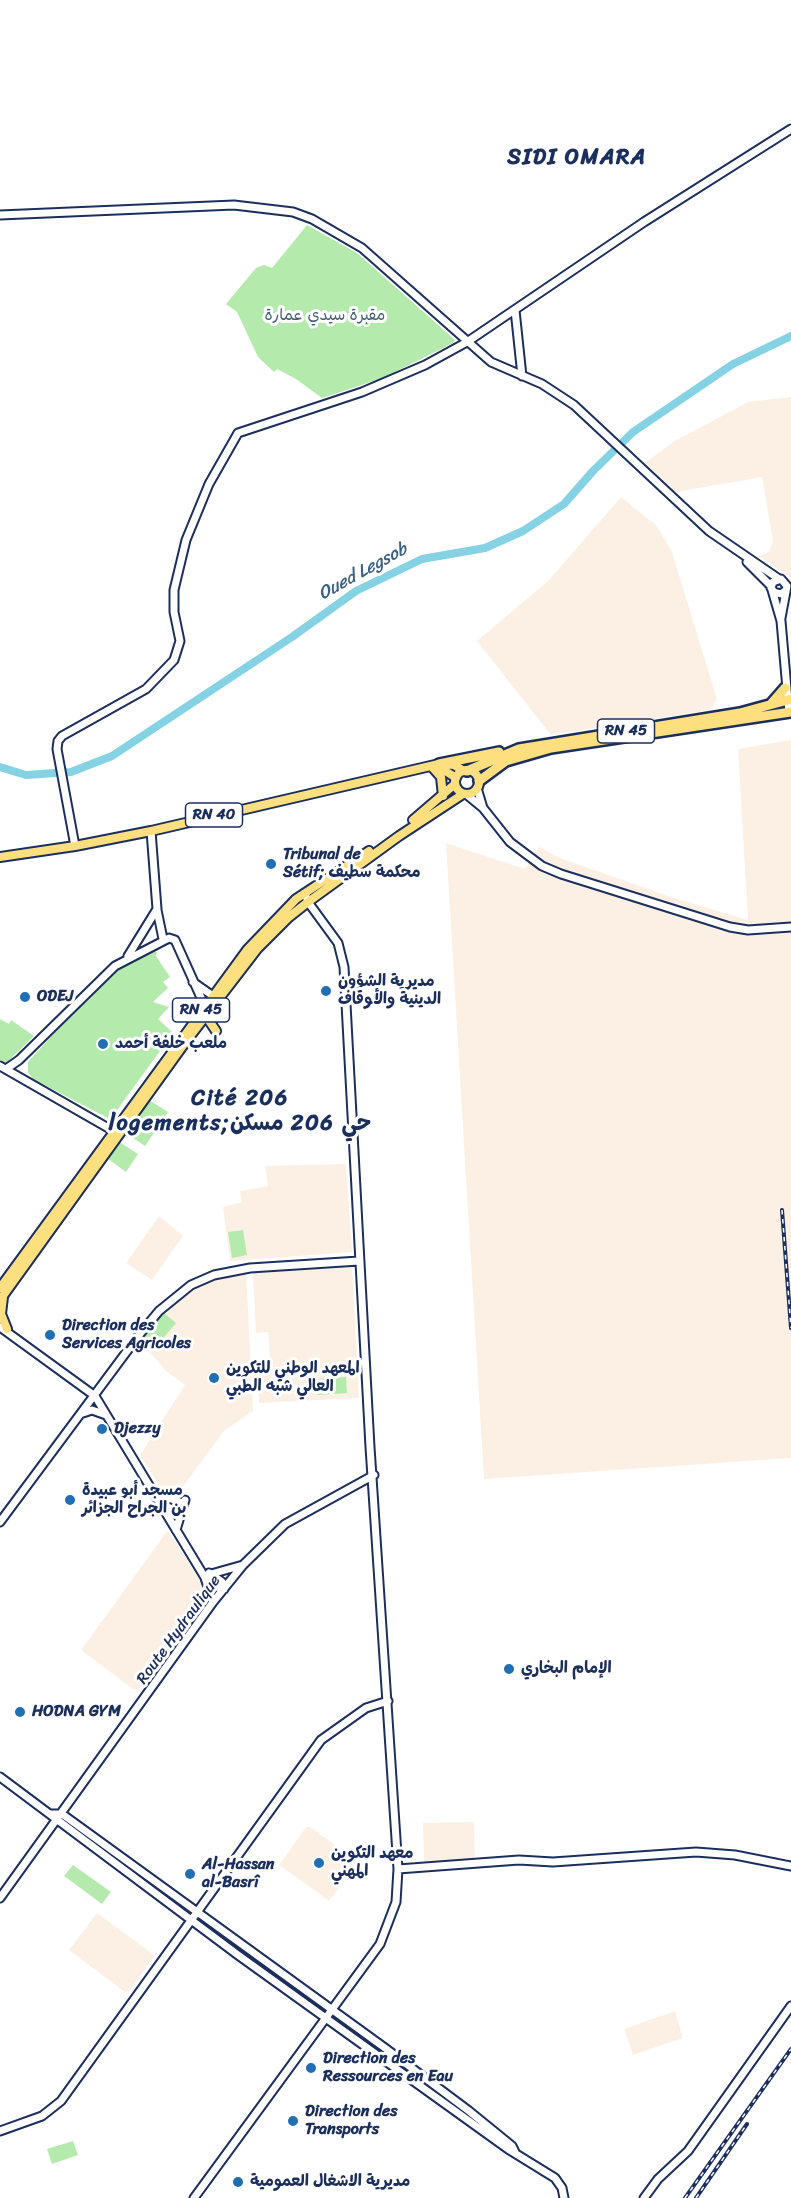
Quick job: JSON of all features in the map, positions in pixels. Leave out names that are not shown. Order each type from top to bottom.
[{"type":"highway","points":[[768,707],[788,683]]},
{"type":"highway","name":"RN 45","points":[[465,771],[519,749],[768,707],[789,700]]},
{"type":"highway","name":"RN 45","points":[[478,784],[506,761],[551,748],[790,712]]},
{"type":"highway","name":"RN 40","points":[[433,767],[519,749]]},
{"type":"main road","points":[[75,846],[57,744],[62,736],[146,689],[174,660],[180,641],[174,612],[174,590],[183,550],[209,484],[238,433],[362,392],[425,364],[467,342],[635,228],[791,129]]},
{"type":"main road","points":[[0,215],[234,205],[293,212],[331,228],[362,248],[491,362],[558,393],[613,440],[695,519],[786,589]]},
{"type":"main road","points":[[515,310],[522,376]]},
{"type":"main road","points":[[742,555],[779,594],[786,589]]},
{"type":"main road","points":[[772,588],[786,589]]},
{"type":"main road","points":[[772,588],[781,621],[790,712]]},
{"type":"main road","points":[[781,621],[786,589]]},
{"type":"main road","points":[[433,767],[454,765],[473,773],[483,808]]},
{"type":"main road","points":[[433,767],[441,768],[456,781],[464,794],[483,808],[510,842],[542,866],[730,927],[748,930],[791,927]]},
{"type":"main road","points":[[433,767],[441,777],[442,796]]},
{"type":"main road","name":"RN 40","points":[[0,856],[75,846],[151,831],[237,809],[433,767]]},
{"type":"main road","points":[[456,781],[465,771]]},
{"type":"main road","name":"RN 45","points":[[206,1012],[213,996],[263,932],[305,892],[354,863],[442,796],[456,781]]},
{"type":"main road","points":[[464,794],[478,784]]},
{"type":"main road","name":"RN 45","points":[[0,1288],[206,1012],[257,949],[288,917],[308,902],[399,836],[464,794]]},
{"type":"main road","points":[[151,831],[163,939]]},
{"type":"main road","points":[[195,2198],[380,1944],[396,1902],[398,1869],[359,1262],[344,967],[338,943],[308,902],[305,892]]},
{"type":"main road","points":[[126,958],[158,909]]},
{"type":"main road","points":[[3,1067],[19,1060],[102,977],[126,958],[163,939],[175,940],[216,1030]]},
{"type":"main road","points":[[193,982],[213,996]]},
{"type":"main road","points":[[17,1077],[19,1060]]},
{"type":"main road","points":[[3,1067],[117,1133]]},
{"type":"main road","name":"RN 45","points":[[1,1298],[117,1133]]},
{"type":"main road","points":[[0,1522],[154,1317],[191,1285],[214,1275],[250,1268],[359,1262]]},
{"type":"main road","points":[[1,1298],[5,1330]]},
{"type":"main road","points":[[0,1320],[5,1330],[94,1396],[176,1530],[217,1587],[224,1589]]},
{"type":"main road","points":[[81,1415],[89,1410],[106,1415]]},
{"type":"main road","name":"Route Hydraulique","points":[[0,1898],[54,1818],[62,1814],[213,1602],[243,1565],[285,1524],[374,1475]]},
{"type":"main road","points":[[154,1493],[184,1501],[176,1530]]},
{"type":"main road","points":[[206,1573],[243,1565]]},
{"type":"main road","points":[[206,1573],[213,1602]]},
{"type":"main road","points":[[0,2131],[42,2116],[61,2101],[321,1740],[366,1708],[388,1701]]},
{"type":"main road","points":[[0,1777],[191,1920],[508,2150],[515,2152],[555,2178],[562,2188],[564,2198]]},
{"type":"main road","points":[[62,1814],[195,1913],[458,2102],[512,2146],[515,2152]]},
{"type":"main road","points":[[398,1869],[519,1860],[528,1863],[553,1862],[696,1852],[791,1866]]},
{"type":"main road","points":[[644,2198],[658,2178],[688,2151],[791,2006]]},
{"type":"shaded area","points":[[791,397],[791,578],[759,556],[769,552],[773,541],[762,477],[676,492],[645,463],[673,442],[748,402]]},
{"type":"shaded area","points":[[621,497],[657,526],[672,552],[717,699],[710,710],[551,735],[477,641],[549,580]]},
{"type":"shaded area","points":[[791,740],[791,1458],[484,1479],[446,843],[525,869],[539,847],[560,858],[671,897],[748,920],[738,749]]},
{"type":"shaded area","points":[[346,1164],[352,1252],[230,1261],[223,1207],[242,1202],[240,1191],[268,1186],[265,1166]]},
{"type":"shaded area","points":[[159,1216],[183,1236],[152,1280],[126,1263]]},
{"type":"shaded area","points":[[352,1266],[359,1398],[259,1403],[257,1363],[270,1362],[268,1332],[256,1333],[253,1271]]},
{"type":"shaded area","name":"المعهد الوطني للتكوين العالي شبه الطبي","points":[[246,1271],[253,1411],[224,1431],[176,1496],[162,1490],[140,1455],[185,1385],[166,1371],[138,1339],[161,1313],[196,1284]]},
{"type":"shaded area","points":[[168,1530],[207,1591],[207,1597],[141,1687],[134,1690],[81,1650]]},
{"type":"shaded area","points":[[474,1822],[475,1860],[424,1863],[423,1823]]},
{"type":"shaded area","name":"معهد التكوين المهني","points":[[306,1827],[310,1827],[359,1862],[329,1901],[279,1865]]},
{"type":"shaded area","points":[[97,1913],[153,1954],[154,1957],[129,1991],[125,1992],[69,1950]]},
{"type":"shaded area","points":[[675,2011],[683,2038],[633,2055],[624,2029]]},
{"type":"green space","name":"مقبرة سيدي عمارة","points":[[307,225],[357,253],[455,340],[453,343],[383,378],[322,398],[296,379],[277,369],[274,372],[258,357],[237,312],[226,304],[256,268],[264,265],[272,268]]},
{"type":"green space","name":"ملعب خلفة أحمد","points":[[147,949],[157,952],[156,956],[170,977],[163,982],[168,988],[153,1002],[169,1007],[158,1019],[173,1033],[112,1117],[108,1118],[33,1079],[28,1072],[28,1062],[113,968]]},
{"type":"green space","points":[[0,1019],[9,1024],[11,1020],[34,1036],[6,1063],[0,1060]]},
{"type":"green space","points":[[149,1100],[168,1112],[145,1146],[124,1132]]},
{"type":"green space","points":[[118,1141],[138,1154],[126,1172],[107,1158]]},
{"type":"green space","points":[[243,1230],[247,1255],[232,1258],[228,1232]]},
{"type":"green space","points":[[164,1313],[176,1323],[155,1348],[143,1338]]},
{"type":"green space","points":[[346,1377],[347,1393],[317,1395],[316,1379]]},
{"type":"green space","points":[[73,1865],[111,1892],[102,1904],[64,1876]]},
{"type":"green space","points":[[73,2141],[78,2155],[52,2164],[47,2149]]},
{"type":"waterway","name":"Oued Legsob","points":[[0,767],[26,775],[71,772],[112,756],[292,637],[356,591],[422,559],[485,548],[523,531],[564,504],[593,471],[633,432],[733,364],[791,336]]},
{"type":"railway","points":[[782,1210],[791,1328]]},
{"type":"railway","points":[[685,2198],[791,2049]]},
{"type":"railway","points":[[696,2198],[747,2124]]},
{"type":"place","name":"Tribunal de Sétif; محكمة سطيف","points":[[271,864]]},
{"type":"place","name":"مديرية الشؤون الدينية والأوقاف","points":[[326,991]]},
{"type":"place","name":"ODEJ","points":[[25,997]]},
{"type":"place","name":"ملعب خلفة أحمد","points":[[103,1044]]},
{"type":"place","name":"Direction des Services Agricoles","points":[[50,1335]]},
{"type":"place","name":"المعهد الوطني للتكوين العالي شبه الطبي","points":[[214,1378]]},
{"type":"place","name":"Djezzy","points":[[102,1429]]},
{"type":"place","name":"مسجد أبو عبيدة بن الجراح الجزائر","points":[[70,1500]]},
{"type":"place","name":"الإمام البخاري","points":[[509,1669]]},
{"type":"place","name":"HODNA GYM","points":[[20,1712]]},
{"type":"place","name":"معهد التكوين المهني","points":[[319,1863]]},
{"type":"place","name":"Al-Hassan al-Basrî","points":[[190,1874]]},
{"type":"place","name":"Direction des Ressources en Eau","points":[[311,2068]]},
{"type":"place","name":"Direction des Transports","points":[[293,2121]]},
{"type":"place","name":"مديرية الاشغال العمومية","points":[[238,2182]]},
{"type":"district","name":"SIDI OMARA","points":[[577,158]]},
{"type":"district","name":"Cité 206 logements;حي 206 مسكن","points":[[240,1112]]}]
